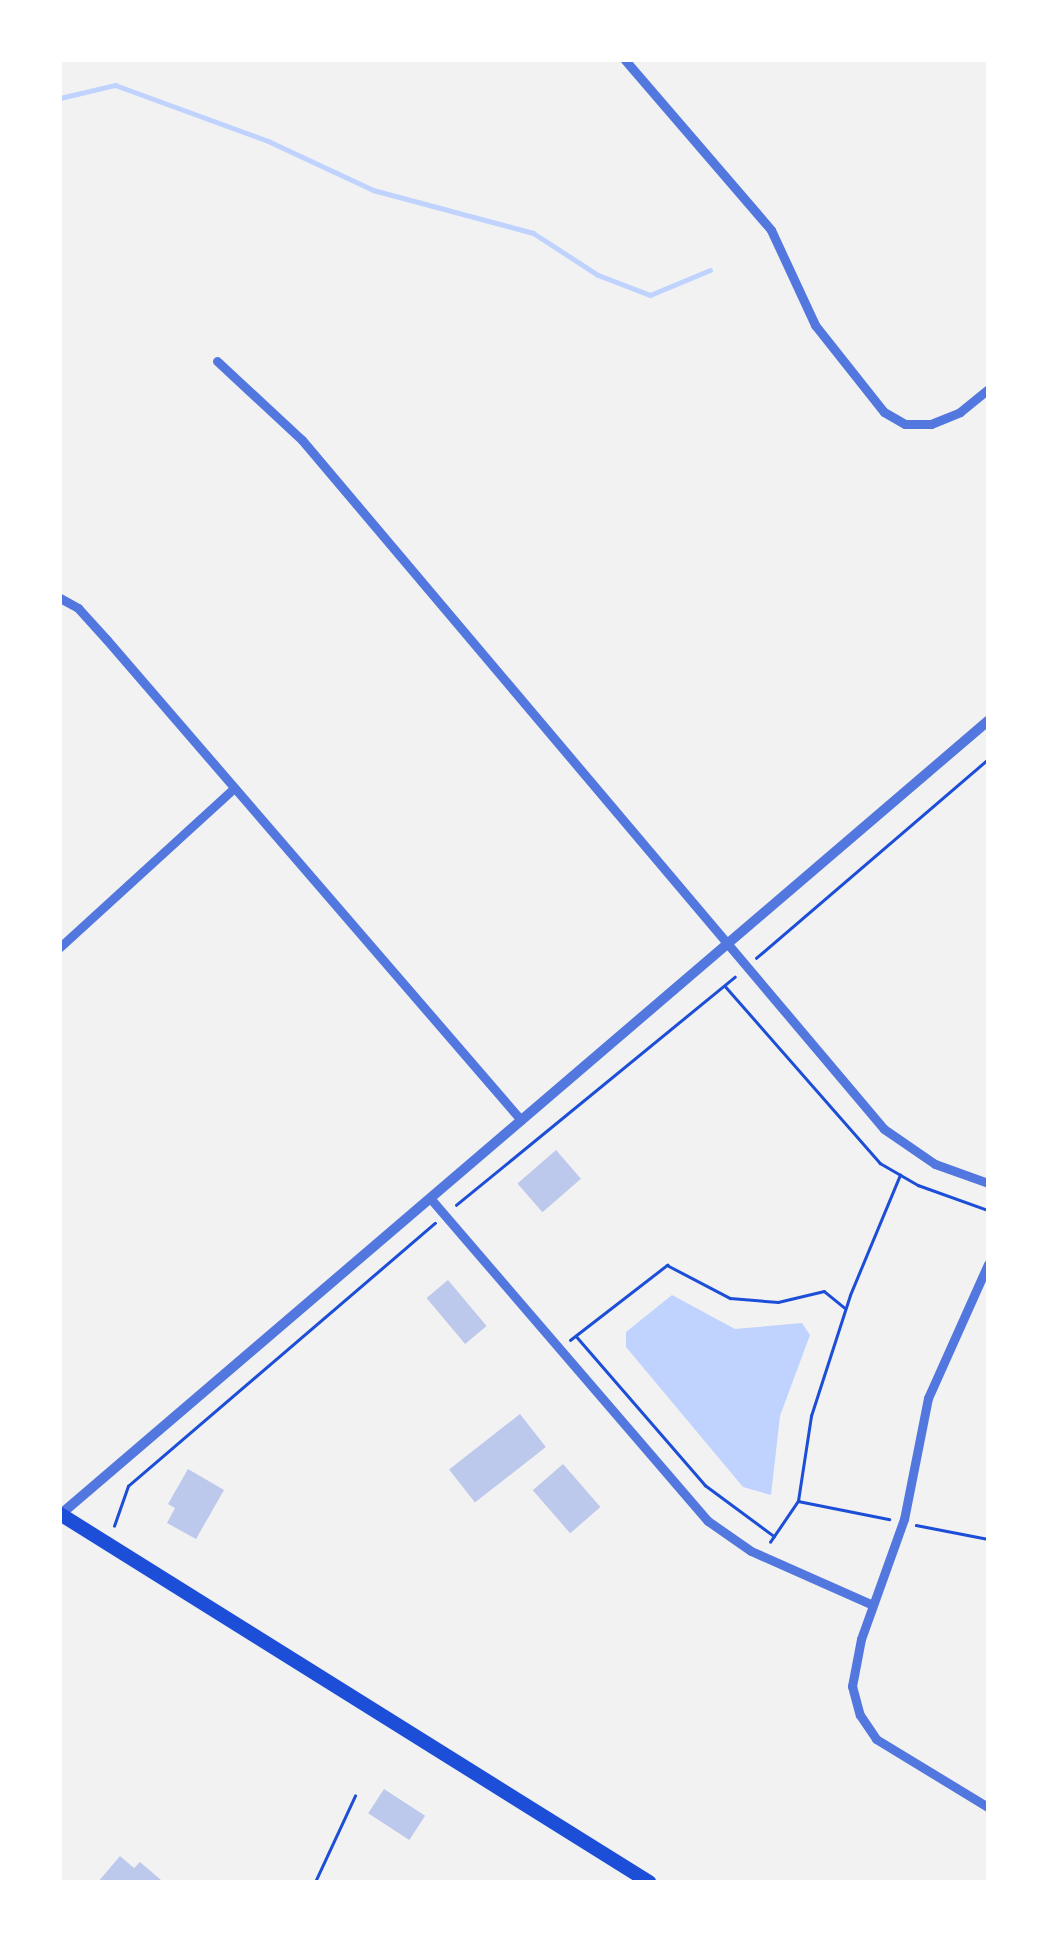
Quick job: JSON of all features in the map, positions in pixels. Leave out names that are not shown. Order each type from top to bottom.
[{"type":"main road","points":[[61,1514],[649,1882]]},
{"type":"street","points":[[625,60],[771,230],[815,325],[884,412],[905,424],[931,424],[960,412],[988,389]]},
{"type":"street","points":[[216,361],[302,440],[884,1129],[935,1164],[988,1183]]},
{"type":"street","points":[[60,598],[78,608],[232,792],[521,1120]]},
{"type":"street","points":[[61,1514],[988,721]]},
{"type":"street","points":[[60,947],[232,792]]},
{"type":"street","points":[[430,1198],[690,1503],[759,1555],[872,1605]]},
{"type":"street","points":[[988,1264],[928,1398],[904,1519],[872,1605],[853,1672],[855,1702],[867,1728],[909,1763],[988,1807]]},
{"type":"path","points":[[114,1526],[128,1486],[444,1215],[726,986],[988,759]]},
{"type":"path","points":[[726,986],[852,1137],[900,1175],[988,1210]]},
{"type":"path","points":[[759,1555],[798,1501],[811,1416],[845,1308],[900,1175]]},
{"type":"path","points":[[559,1350],[667,1264],[730,1298],[778,1302],[824,1291],[845,1308]]},
{"type":"path","points":[[576,1336],[705,1485],[775,1536]]},
{"type":"path","points":[[315,1882],[355,1796]]},
{"type":"water","points":[[672,1295],[735,1329],[802,1323],[810,1335],[780,1416],[771,1495],[743,1487],[626,1347],[626,1332]]},
{"type":"building","points":[[556,1150],[581,1179],[542,1212],[518,1183]]},
{"type":"building","points":[[448,1280],[487,1326],[465,1344],[427,1298]]},
{"type":"building","points":[[520,1414],[546,1447],[475,1503],[449,1469]]},
{"type":"building","points":[[563,1464],[600,1507],[570,1533],[533,1490]]},
{"type":"building","points":[[188,1469],[224,1490],[196,1539],[167,1523],[175,1508],[168,1504]]},
{"type":"building","points":[[384,1789],[425,1816],[409,1840],[368,1813]]},
{"type":"building","points":[[120,1856],[134,1868],[140,1862],[161,1880],[98,1882]]},
{"type":"waterway","points":[[60,98],[115,85],[268,141],[373,190],[533,233],[598,275],[650,295],[710,270]]}]
